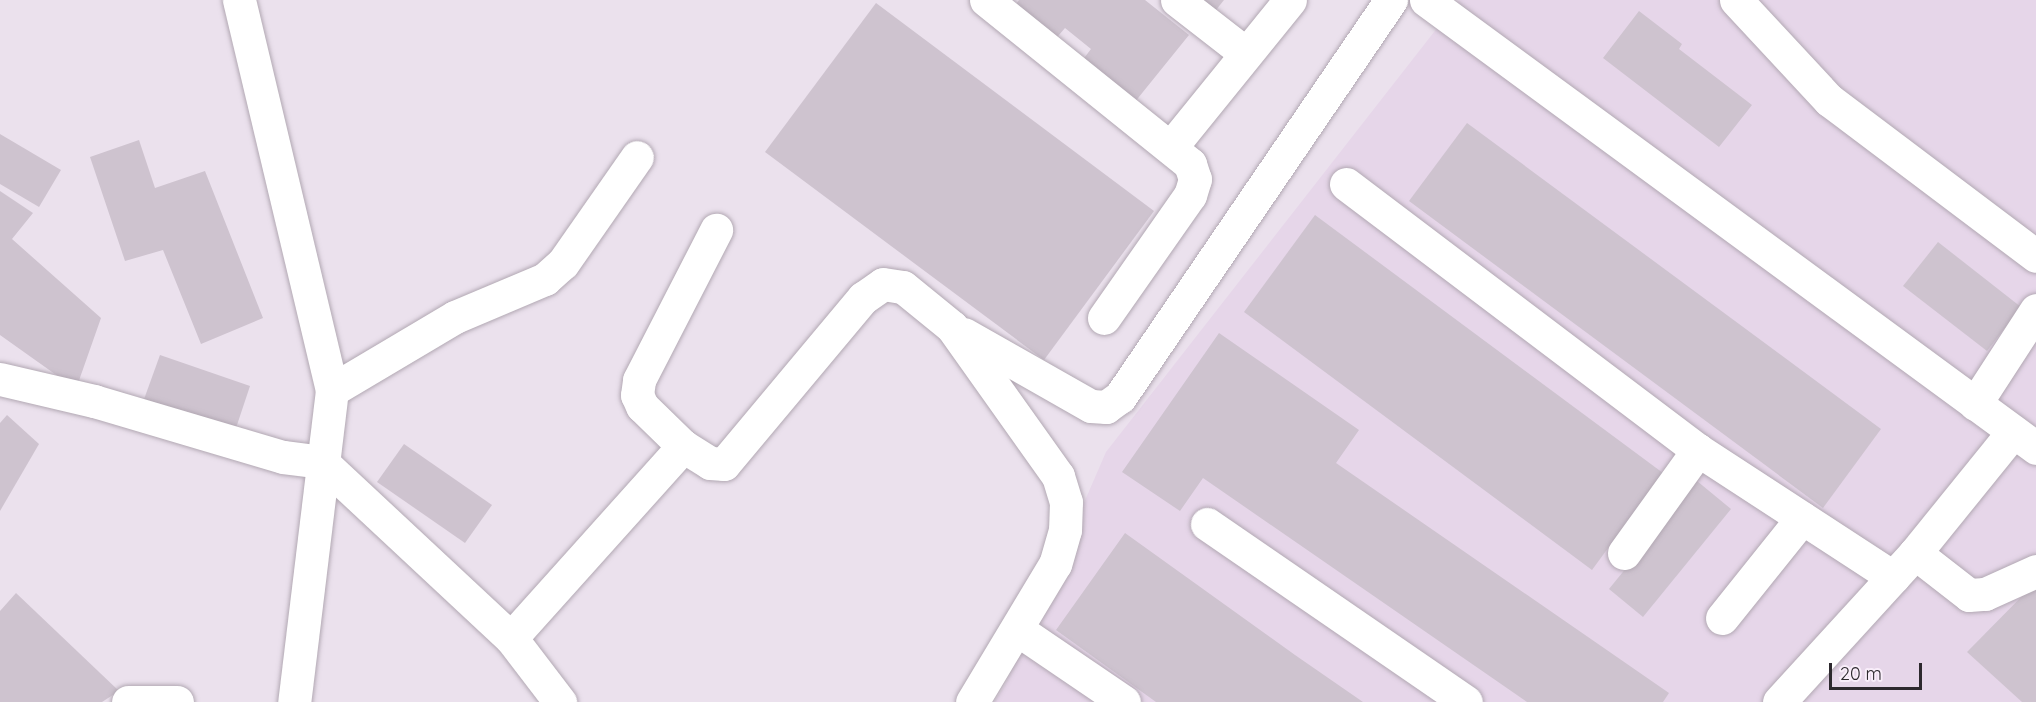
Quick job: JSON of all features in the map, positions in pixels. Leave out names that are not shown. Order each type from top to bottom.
[{"type":"street","points":[[239,0],[332,390],[294,702]]},
{"type":"street","points":[[986,0],[1190,164],[1195,179],[1190,195],[1104,318]]},
{"type":"street","points":[[1177,0],[1245,53]]},
{"type":"street","points":[[1171,147],[1290,0]]},
{"type":"street","points":[[716,230],[639,380],[637,395],[642,406],[683,446],[710,463],[724,464],[862,298],[883,284],[903,286],[952,327],[1091,406],[1106,407],[1120,398],[1391,0]]},
{"type":"street","points":[[1426,0],[2025,440],[1915,553],[1779,702]]},
{"type":"street","points":[[1736,0],[1829,100],[2036,256]]},
{"type":"street","points":[[332,390],[455,317],[545,279],[563,263],[638,157]]},
{"type":"street","points":[[1346,184],[1698,450],[1893,577]]},
{"type":"street","points":[[1976,404],[2036,310]]},
{"type":"street","points":[[952,327],[1058,476],[1066,502],[1065,530],[1054,564],[1018,630],[972,702]]},
{"type":"street","points":[[0,379],[94,401],[283,457],[322,462],[512,638],[560,702]]},
{"type":"street","points":[[512,638],[683,446]]},
{"type":"street","points":[[1624,553],[1698,450]]},
{"type":"street","points":[[1722,618],[1802,518]]},
{"type":"street","points":[[1207,524],[1466,702]]},
{"type":"street","points":[[1915,553],[1969,595],[1985,594],[2036,571]]},
{"type":"street","points":[[1018,630],[1124,702]]},
{"type":"street","points":[[128,702],[177,702]]},
{"type":"shaded area","points":[[1459,0],[2036,0],[2036,702],[994,702],[1005,685],[1106,452]]},
{"type":"building","points":[[1019,0],[1145,0],[1189,35],[1130,108],[1078,66],[1091,49],[1065,28],[1052,43],[1011,11]]},
{"type":"building","points":[[1203,0],[1224,0],[1216,10]]},
{"type":"building","points":[[876,3],[1154,211],[1044,360],[765,152]]},
{"type":"building","points":[[1639,11],[1682,44],[1679,49],[1752,105],[1719,147],[1603,58]]},
{"type":"building","points":[[1467,123],[1881,429],[1823,508],[1409,201]]},
{"type":"building","points":[[0,134],[61,170],[39,207],[0,184]]},
{"type":"building","points":[[139,140],[155,188],[205,171],[263,318],[201,344],[163,250],[125,261],[90,157]]},
{"type":"building","points":[[0,191],[33,213],[12,239],[101,318],[76,389],[0,335]]},
{"type":"building","points":[[1315,215],[1663,473],[1592,570],[1244,312]]},
{"type":"building","points":[[1938,242],[2021,307],[1987,351],[1903,286]]},
{"type":"building","points":[[1219,333],[1359,430],[1336,463],[1669,693],[1663,702],[1527,702],[1203,478],[1180,511],[1122,472]]},
{"type":"building","points":[[160,355],[250,386],[234,434],[143,402]]},
{"type":"building","points":[[7,415],[39,444],[0,511],[0,423]]},
{"type":"building","points":[[404,444],[492,505],[465,543],[377,482]]},
{"type":"building","points":[[1697,481],[1731,509],[1643,617],[1609,589]]},
{"type":"building","points":[[1125,533],[1363,702],[1156,702],[1056,630]]},
{"type":"building","points":[[2032,586],[2036,589],[2036,702],[2022,702],[1967,652]]},
{"type":"building","points":[[16,593],[119,691],[102,702],[0,702],[0,611]]}]
